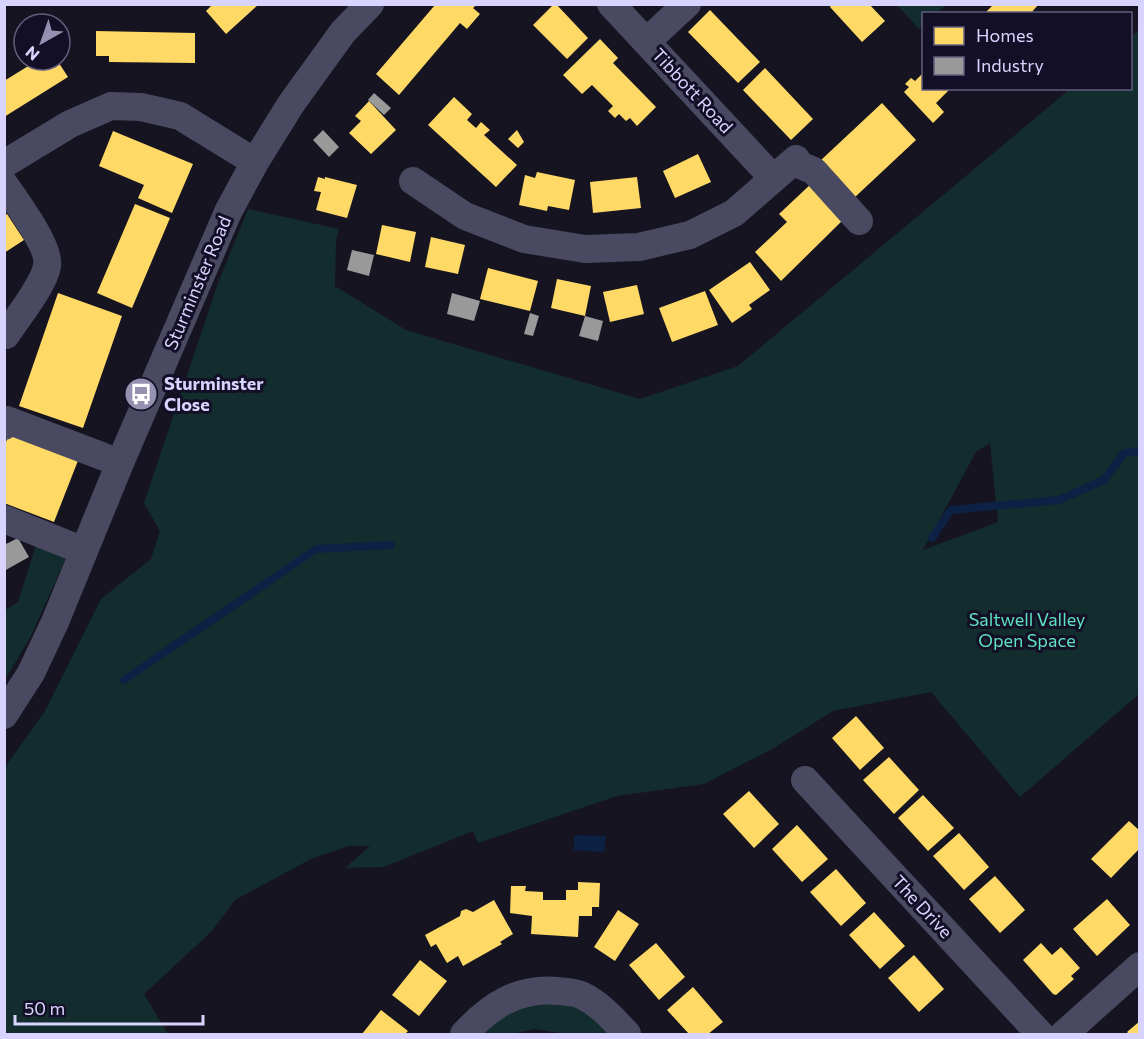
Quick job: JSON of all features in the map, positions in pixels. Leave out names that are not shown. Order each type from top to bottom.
[{"type":"street","name":"Sturminster Road","points":[[4,715],[36,663],[55,622],[228,212],[255,162],[291,104],[343,32],[370,4]]},
{"type":"street","name":"Tibbott Road","points":[[611,4],[646,42],[787,166],[814,171],[860,221]]},
{"type":"street","points":[[646,42],[687,4]]},
{"type":"street","points":[[4,164],[70,124],[111,106],[141,107],[180,116],[255,162]]},
{"type":"street","points":[[413,181],[465,216],[524,239],[585,249],[639,247],[690,235],[734,213],[787,166]]},
{"type":"street","points":[[4,184],[32,227],[47,256],[47,267],[41,281],[6,334]]},
{"type":"street","points":[[4,426],[7,420],[120,464]]},
{"type":"street","points":[[4,519],[84,551]]},
{"type":"street","name":"The Drive","points":[[805,780],[1040,1035]]},
{"type":"street","points":[[1064,1035],[1140,966]]},
{"type":"street","points":[[464,1035],[495,1005],[518,995],[544,990],[579,994],[600,1007],[627,1035]]},
{"type":"green space","points":[[897,5],[946,5],[937,12],[922,12],[922,25],[919,29]]},
{"type":"green space","name":"Saltwell Valley Open Space","points":[[1139,30],[1139,694],[1020,797],[931,692],[833,711],[774,748],[704,784],[617,796],[478,843],[473,831],[384,867],[345,868],[370,846],[349,846],[311,859],[235,900],[211,932],[144,994],[168,1034],[5,1034],[5,767],[45,711],[101,599],[151,559],[160,531],[144,503],[218,283],[248,209],[339,229],[336,241],[335,286],[406,330],[640,399],[738,366],[1069,90],[1132,90],[1132,36]],"holes":[[[990,443],[998,522],[923,550],[976,452]]]},
{"type":"green space","points":[[37,542],[67,556],[30,638],[5,680],[5,610],[18,602]]},
{"type":"green space","points":[[551,1001],[584,1009],[610,1034],[566,1034],[535,1029],[511,1034],[484,1034],[514,1010],[531,1004]]},
{"type":"water","points":[[574,835],[606,836],[604,852],[574,850]]},
{"type":"building: Homes","points":[[213,4],[259,4],[226,34],[206,11]]},
{"type":"building: Homes","points":[[554,4],[588,38],[567,59],[533,25]]},
{"type":"building: Homes","points":[[832,4],[869,4],[885,21],[862,42],[830,7]]},
{"type":"building: Homes","points":[[994,4],[1039,4],[1032,12],[986,12]]},
{"type":"building: Homes","points":[[435,5],[476,5],[473,8],[480,14],[467,29],[460,23],[399,95],[376,74]]},
{"type":"building: Homes","points":[[710,10],[760,62],[738,83],[688,32]]},
{"type":"building: Homes","points":[[96,31],[195,33],[195,63],[109,62],[109,56],[96,56]]},
{"type":"building: Homes","points":[[600,39],[618,58],[613,63],[656,107],[637,126],[630,118],[626,121],[619,114],[615,118],[608,111],[613,106],[592,85],[582,94],[563,75]]},
{"type":"building: Homes","points":[[765,68],[813,119],[791,140],[743,90]]},
{"type":"building: Homes","points":[[19,72],[65,72],[68,77],[4,117],[4,81]]},
{"type":"building: Homes","points":[[922,74],[922,90],[949,90],[936,103],[944,112],[933,123],[904,92],[909,87],[905,84],[911,78],[915,81]]},
{"type":"building: Homes","points":[[454,97],[472,114],[467,120],[476,128],[481,122],[490,130],[484,135],[517,165],[496,187],[428,125]]},
{"type":"building: Homes","points":[[369,101],[396,130],[371,154],[349,133],[361,121],[355,116]]},
{"type":"building: Homes","points":[[882,103],[916,140],[854,198],[820,161]]},
{"type":"building: Homes","points":[[517,130],[524,142],[518,148],[508,139]]},
{"type":"building: Homes","points":[[113,131],[193,164],[172,213],[138,198],[144,185],[99,166]]},
{"type":"building: Homes","points":[[698,154],[711,182],[675,198],[663,171]]},
{"type":"building: Homes","points":[[537,172],[575,180],[569,210],[548,206],[547,211],[519,205],[525,175],[535,178]]},
{"type":"building: Homes","points":[[318,177],[357,185],[347,218],[316,210],[321,192],[314,191]]},
{"type":"building: Homes","points":[[637,177],[641,208],[593,213],[590,182]]},
{"type":"building: Homes","points":[[812,183],[845,218],[781,281],[755,252],[787,222],[779,214]]},
{"type":"building: Homes","points":[[135,204],[170,218],[132,308],[97,293]]},
{"type":"building: Homes","points":[[7,214],[24,240],[4,253],[4,216]]},
{"type":"building: Homes","points":[[382,225],[416,232],[410,262],[376,254]]},
{"type":"building: Homes","points":[[431,237],[465,245],[458,274],[425,267]]},
{"type":"building: Homes","points":[[750,262],[770,290],[749,305],[752,309],[732,323],[709,290]]},
{"type":"building: Homes","points":[[488,268],[538,281],[530,311],[480,299]]},
{"type":"building: Homes","points":[[557,279],[591,286],[585,316],[551,308]]},
{"type":"building: Homes","points":[[637,285],[644,314],[610,322],[603,292]]},
{"type":"building: Homes","points":[[705,291],[718,325],[672,342],[659,308]]},
{"type":"building: Homes","points":[[58,293],[122,316],[83,428],[19,406]]},
{"type":"building: Homes","points":[[11,431],[79,458],[54,522],[4,503],[4,446]]},
{"type":"building: Homes","points":[[856,716],[884,748],[860,770],[832,738]]},
{"type":"building: Homes","points":[[889,757],[919,790],[894,814],[863,780]]},
{"type":"building: Homes","points":[[749,791],[779,824],[754,848],[723,814]]},
{"type":"building: Homes","points":[[923,795],[954,828],[928,851],[898,818]]},
{"type":"building: Homes","points":[[1129,821],[1140,831],[1140,848],[1111,878],[1091,859]]},
{"type":"building: Homes","points":[[797,825],[828,859],[802,882],[772,849]]},
{"type":"building: Homes","points":[[959,833],[989,867],[964,890],[933,856]]},
{"type":"building: Homes","points":[[836,869],[866,903],[841,926],[810,892]]},
{"type":"building: Homes","points":[[995,876],[1025,910],[1000,933],[969,899]]},
{"type":"building: Homes","points":[[578,882],[600,883],[599,907],[592,907],[592,916],[579,916],[578,937],[531,934],[532,916],[510,913],[511,886],[526,886],[525,891],[543,892],[543,900],[566,900],[566,890],[578,890]]},
{"type":"building: Homes","points":[[1107,899],[1130,925],[1097,956],[1073,929]]},
{"type":"building: Homes","points":[[494,900],[513,934],[500,942],[502,944],[463,966],[458,956],[447,963],[436,944],[431,947],[425,935],[460,916],[461,911],[466,909],[473,912]]},
{"type":"building: Homes","points":[[618,910],[639,924],[615,961],[594,947]]},
{"type":"building: Homes","points":[[874,912],[905,946],[880,969],[849,935]]},
{"type":"building: Homes","points":[[656,943],[685,977],[659,1000],[629,965]]},
{"type":"building: Homes","points":[[1041,943],[1052,955],[1061,947],[1080,968],[1071,976],[1074,979],[1056,995],[1023,960]]},
{"type":"building: Homes","points":[[914,955],[944,989],[919,1012],[888,978]]},
{"type":"building: Homes","points":[[420,960],[447,981],[419,1016],[392,995]]},
{"type":"building: Homes","points":[[693,987],[723,1022],[708,1034],[689,1034],[667,1010]]},
{"type":"building: Homes","points":[[381,1010],[408,1031],[405,1034],[362,1034]]},
{"type":"building: Homes","points":[[1140,1021],[1140,1034],[1127,1032]]},
{"type":"building: Industry","points":[[374,93],[391,108],[384,115],[368,100]]},
{"type":"building: Industry","points":[[323,130],[339,147],[329,157],[313,140]]},
{"type":"building: Industry","points":[[352,250],[374,255],[369,276],[347,270]]},
{"type":"building: Industry","points":[[452,293],[480,301],[474,321],[447,314]]},
{"type":"building: Industry","points":[[530,313],[539,316],[533,336],[524,334]]},
{"type":"building: Industry","points":[[585,316],[603,321],[598,341],[579,336]]},
{"type":"building: Industry","points":[[18,538],[29,557],[4,571],[4,545]]},
{"type":"waterway","points":[[932,538],[951,510],[1059,500],[1104,480],[1124,453],[1140,451]]},
{"type":"waterway","points":[[124,680],[316,549],[391,545]]},
{"type":"place","name":"Sturminster Close","points":[[141,394]]}]
